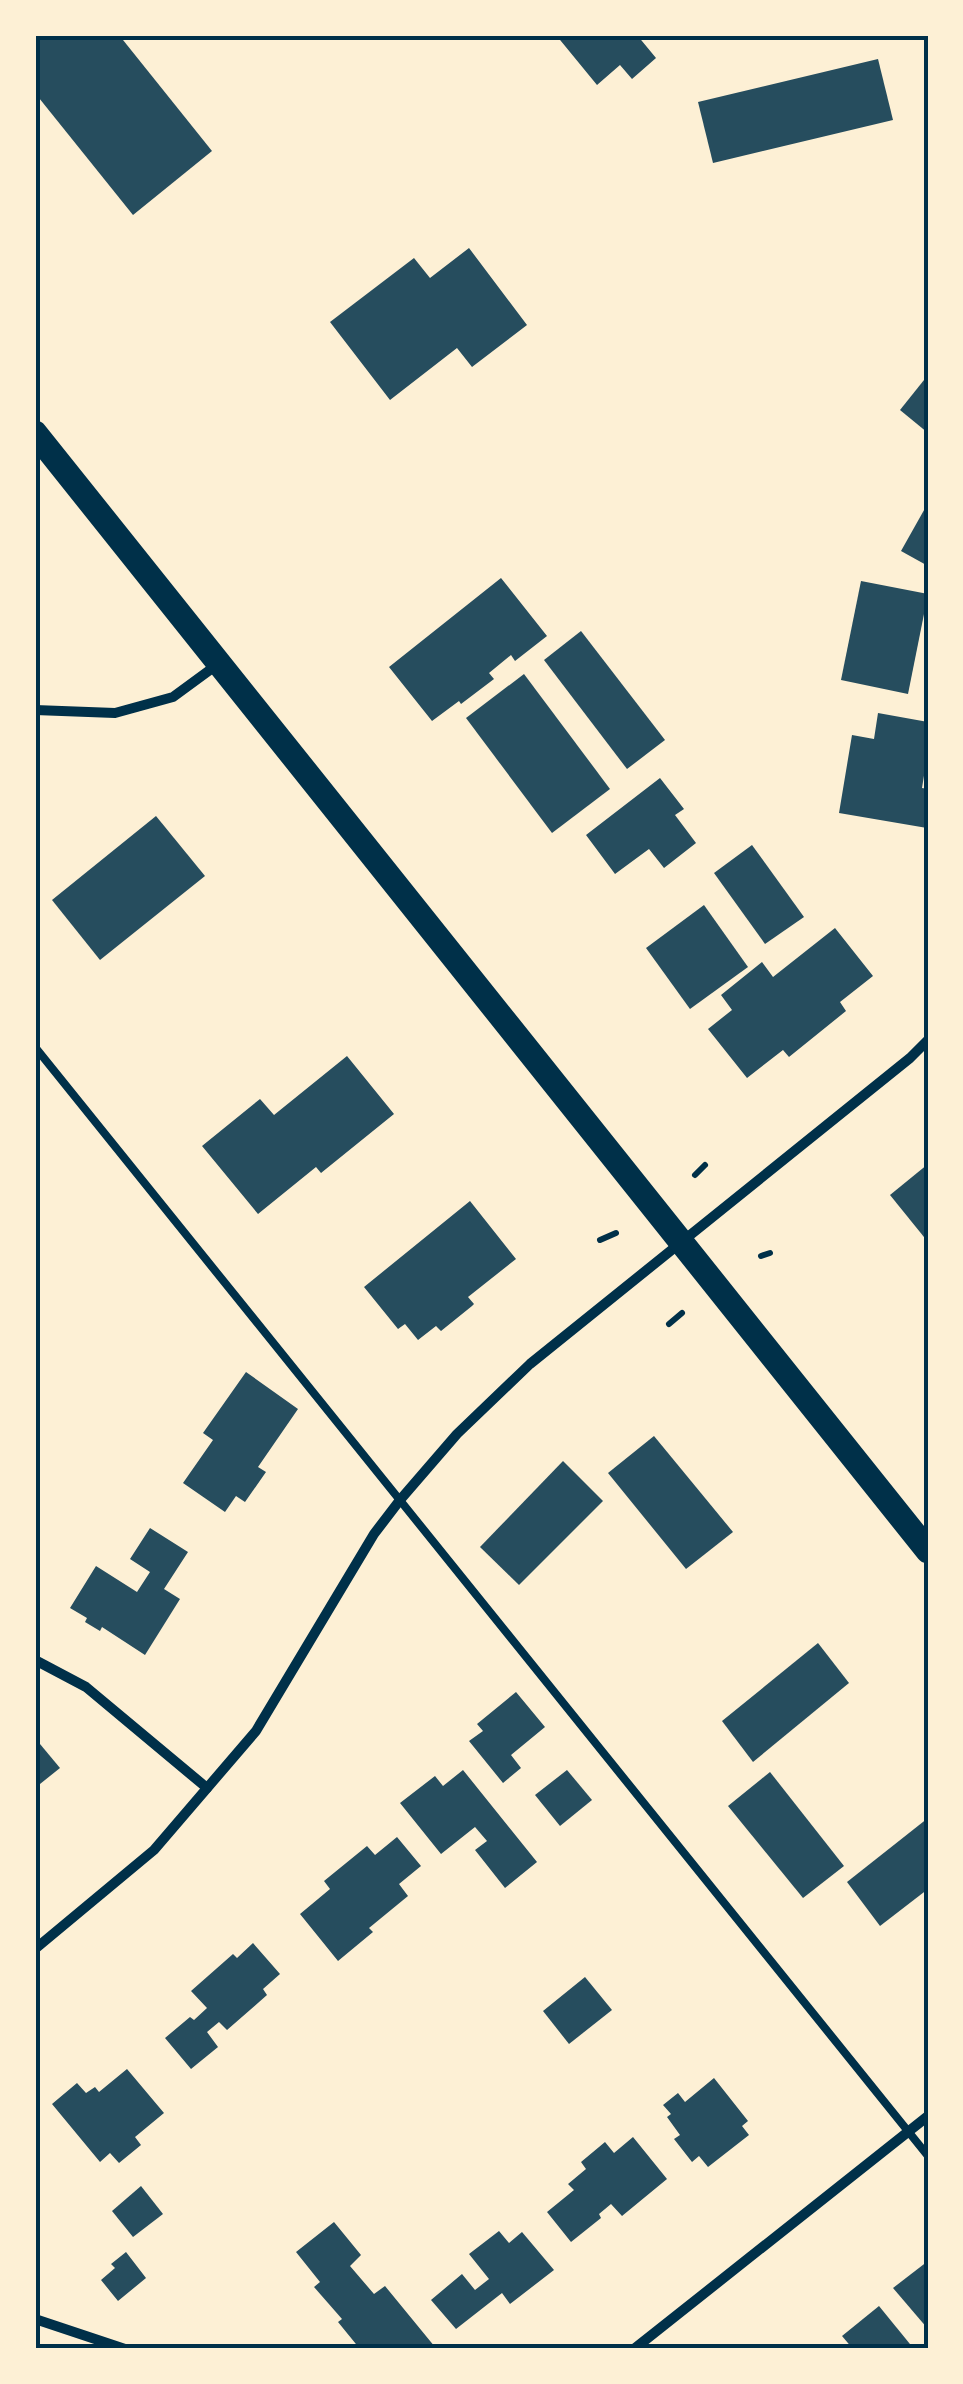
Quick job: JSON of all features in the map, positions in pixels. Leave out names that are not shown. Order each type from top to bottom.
[{"type":"main road","points":[[35,434],[928,1551]]},
{"type":"street","points":[[35,710],[114,713],[173,697],[218,663]]},
{"type":"street","points":[[35,1949],[154,1850],[256,1731],[374,1534],[457,1434],[530,1364],[928,1040]]},
{"type":"street","points":[[35,1660],[86,1687],[207,1788]]},
{"type":"street","points":[[634,2349],[928,2116]]},
{"type":"street","points":[[35,2319],[125,2349]]},
{"type":"lane","points":[[35,1048],[928,2156]]},
{"type":"path","points":[[695,1175],[705,1165]]},
{"type":"path","points":[[600,1240],[616,1233]]},
{"type":"path","points":[[760,1256],[770,1253]]},
{"type":"path","points":[[669,1324],[682,1313]]},
{"type":"building","points":[[35,35],[119,35],[212,151],[133,215],[35,93]]},
{"type":"building","points":[[556,35],[637,35],[656,58],[632,79],[620,65],[597,85]]},
{"type":"building","points":[[878,59],[893,120],[713,163],[698,102]]},
{"type":"building","points":[[469,248],[527,325],[472,367],[457,348],[390,400],[330,322],[414,258],[430,278]]},
{"type":"building","points":[[928,375],[928,433],[900,410]]},
{"type":"building","points":[[928,503],[928,566],[901,551]]},
{"type":"building","points":[[501,578],[547,636],[515,661],[511,655],[489,673],[494,679],[432,721],[389,667]]},
{"type":"building","points":[[861,581],[928,594],[908,694],[841,680]]},
{"type":"building","points":[[581,631],[665,740],[627,769],[544,660]]},
{"type":"building","points":[[524,674],[610,789],[552,833],[466,718]]},
{"type":"building","points":[[878,713],[928,722],[922,788],[928,789],[927,828],[839,813],[852,735],[874,739]]},
{"type":"building","points":[[660,778],[684,809],[675,815],[696,843],[664,868],[649,849],[615,874],[586,835]]},
{"type":"building","points":[[156,816],[205,876],[100,960],[52,900]]},
{"type":"building","points":[[752,845],[804,917],[765,944],[714,873]]},
{"type":"building","points":[[704,905],[748,967],[690,1009],[646,948]]},
{"type":"building","points":[[835,928],[873,976],[840,1002],[846,1011],[789,1057],[783,1050],[747,1078],[708,1029],[732,1010],[721,995],[762,962],[773,977]]},
{"type":"building","points":[[347,1056],[394,1114],[321,1173],[316,1167],[258,1214],[202,1146],[260,1099],[274,1115]]},
{"type":"building","points":[[928,1164],[928,1242],[890,1195]]},
{"type":"building","points":[[470,1201],[516,1259],[468,1297],[472,1306],[441,1331],[436,1326],[418,1340],[405,1324],[398,1329],[364,1287]]},
{"type":"building","points":[[246,1372],[298,1409],[258,1467],[266,1472],[245,1502],[236,1496],[225,1512],[183,1483],[213,1440],[203,1433]]},
{"type":"building","points":[[654,1436],[733,1532],[686,1569],[608,1473]]},
{"type":"building","points":[[563,1461],[603,1501],[519,1585],[480,1547]]},
{"type":"building","points":[[150,1528],[188,1552],[164,1589],[180,1599],[145,1655],[102,1627],[100,1631],[85,1622],[87,1618],[70,1608],[96,1566],[137,1592],[150,1572],[130,1559]]},
{"type":"building","points":[[818,1643],[849,1683],[753,1762],[722,1721]]},
{"type":"building","points":[[516,1692],[545,1727],[511,1755],[521,1768],[503,1783],[469,1741],[483,1731],[477,1724]]},
{"type":"building","points":[[35,1738],[60,1768],[35,1788]]},
{"type":"building","points":[[463,1770],[537,1862],[505,1888],[475,1850],[487,1841],[475,1827],[441,1854],[400,1803],[435,1776],[443,1786]]},
{"type":"building","points":[[567,1770],[592,1800],[560,1826],[535,1795]]},
{"type":"building","points":[[770,1772],[844,1866],[803,1898],[728,1806]]},
{"type":"building","points":[[928,1818],[928,1889],[880,1926],[847,1882]]},
{"type":"building","points":[[397,1837],[421,1866],[399,1884],[408,1896],[369,1928],[373,1932],[338,1961],[300,1914],[330,1889],[324,1881],[367,1846],[375,1855]]},
{"type":"building","points":[[253,1943],[280,1974],[263,1989],[267,1995],[227,2030],[219,2022],[207,2032],[218,2047],[191,2069],[165,2038],[207,2008],[191,1991],[233,1954],[237,1958]]},
{"type":"building","points":[[585,1977],[612,2010],[569,2044],[543,2011]]},
{"type":"building","points":[[127,2069],[164,2113],[135,2137],[141,2145],[119,2163],[110,2153],[100,2162],[52,2104],[77,2083],[86,2093],[95,2087],[99,2092]]},
{"type":"building","points":[[714,2078],[748,2121],[742,2126],[749,2135],[708,2167],[699,2156],[692,2162],[674,2139],[680,2135],[663,2105],[678,2093],[685,2102]]},
{"type":"building","points":[[633,2137],[667,2179],[622,2216],[611,2204],[599,2214],[601,2218],[571,2242],[547,2212],[574,2190],[568,2184],[586,2169],[581,2162],[605,2142],[614,2153]]},
{"type":"building","points":[[141,2186],[163,2214],[133,2237],[112,2211]]},
{"type":"building","points":[[334,2222],[361,2255],[350,2266],[374,2294],[385,2286],[435,2347],[360,2349],[338,2322],[342,2319],[314,2287],[320,2282],[296,2252]]},
{"type":"building","points":[[499,2231],[509,2243],[522,2232],[554,2270],[510,2304],[502,2293],[456,2329],[431,2300],[462,2274],[475,2290],[489,2279],[469,2254]]},
{"type":"building","points":[[126,2252],[146,2278],[118,2301],[101,2280],[115,2268],[111,2264]]},
{"type":"building","points":[[928,2261],[928,2329],[893,2288]]},
{"type":"building","points":[[879,2306],[914,2349],[853,2349],[842,2336]]}]
